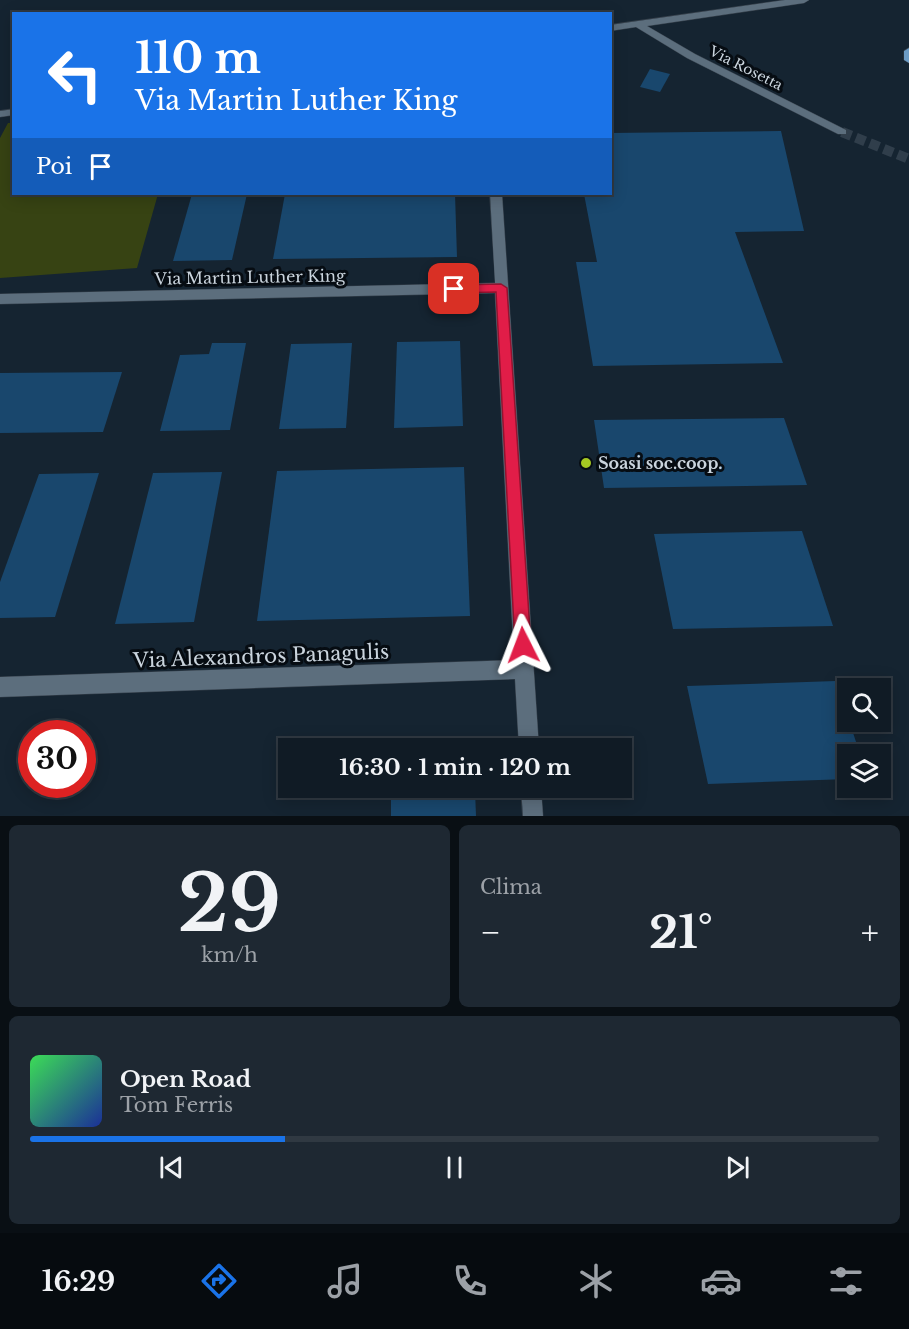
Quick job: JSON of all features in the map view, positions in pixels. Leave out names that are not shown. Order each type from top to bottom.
[{"type":"main road","points":[[909,51],[909,60]]},
{"type":"street","points":[[612,28],[804,0]]},
{"type":"street","name":"Via Rosetta","points":[[639,25],[691,56],[842,132]]},
{"type":"street","points":[[496,195],[528,738]]},
{"type":"street","name":"Via Martin Luther King","points":[[0,299],[501,288]]},
{"type":"street","name":"Via Alexandros Panagulis","points":[[0,687],[524,669]]},
{"type":"street","points":[[532,798],[533,816]]},
{"type":"green space","points":[[8,123],[12,123],[12,195],[158,195],[137,268],[0,278],[0,138]]},
{"type":"building","points":[[650,69],[670,74],[660,92],[640,87]]},
{"type":"building","points":[[781,131],[804,231],[735,232],[783,363],[593,366],[576,262],[597,262],[584,195],[612,195],[612,133]]},
{"type":"building","points":[[192,195],[247,195],[232,260],[173,261]]},
{"type":"building","points":[[285,195],[455,195],[457,257],[273,259]]},
{"type":"building","points":[[460,341],[463,426],[394,428],[397,342]]},
{"type":"building","points":[[212,343],[246,343],[230,430],[160,431],[180,355],[209,354]]},
{"type":"building","points":[[352,343],[346,428],[279,429],[291,344]]},
{"type":"building","points":[[122,372],[103,432],[0,433],[0,373]]},
{"type":"building","points":[[784,418],[807,485],[604,488],[594,420]]},
{"type":"building","points":[[464,467],[470,616],[257,621],[277,471]]},
{"type":"building","points":[[222,472],[194,622],[115,624],[153,473]]},
{"type":"building","points":[[99,473],[55,617],[0,618],[0,582],[39,474]]},
{"type":"building","points":[[802,531],[833,626],[673,629],[654,534]]},
{"type":"building","points":[[836,681],[837,732],[853,732],[857,744],[837,744],[837,779],[708,784],[687,686]]},
{"type":"building","points":[[391,798],[475,798],[476,816],[391,816]]},
{"type":"tunnel","points":[[842,132],[909,159]]},
{"type":"place","name":"Soasi soc.coop.","points":[[586,463]]},
{"type":"route","points":[[454,289],[501,288],[523,645]]}]
